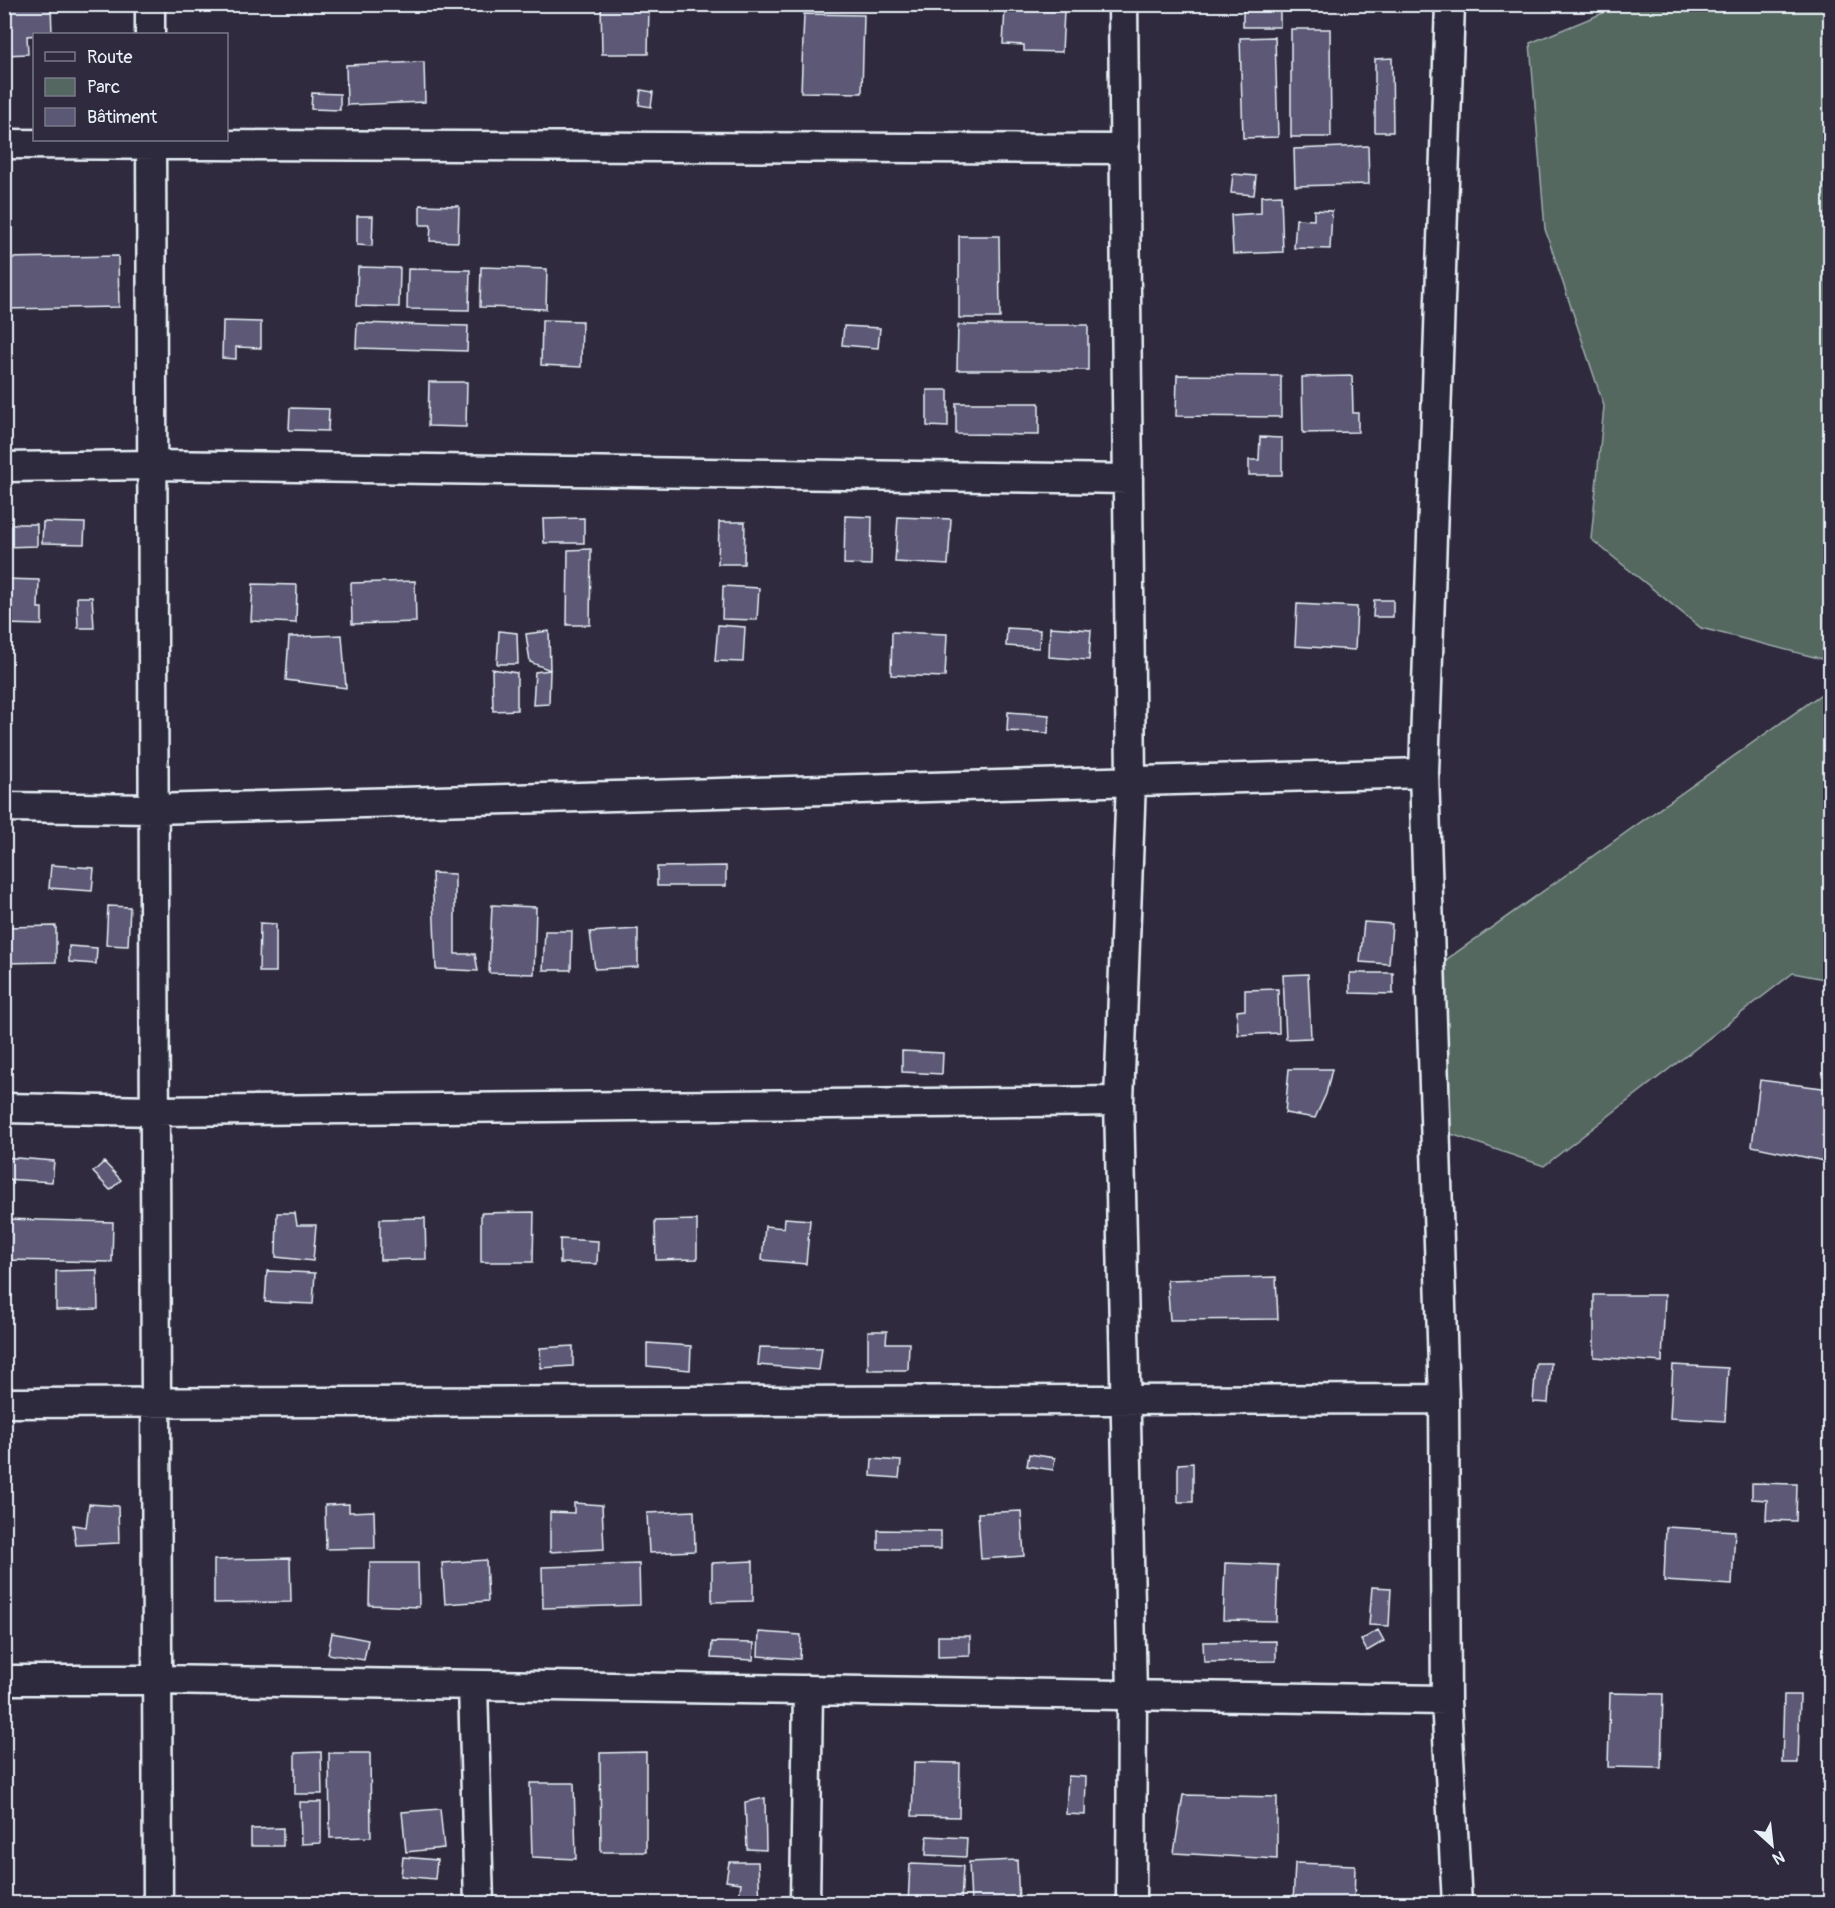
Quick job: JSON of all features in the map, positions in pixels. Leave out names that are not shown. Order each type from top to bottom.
[{"type":"street","points":[[150,4],[150,33]]},
{"type":"street","points":[[1123,4],[1131,781],[1119,1101],[1132,1695],[1131,1904]]},
{"type":"street","points":[[1450,4],[1424,773],[1444,1399],[1446,1700],[1456,1904]]},
{"type":"street","points":[[4,144],[151,142],[1124,149]]},
{"type":"street","points":[[151,142],[158,1904]]},
{"type":"street","points":[[4,467],[152,465],[1128,479]]},
{"type":"street","points":[[4,807],[153,809],[1424,773]]},
{"type":"street","points":[[4,1108],[154,1111],[1119,1101]]},
{"type":"street","points":[[4,1403],[1444,1399]]},
{"type":"street","points":[[4,1680],[157,1680],[1446,1700]]},
{"type":"street","points":[[473,1685],[479,1904]]},
{"type":"street","points":[[806,1904],[808,1690]]},
{"type":"green space","points":[[1625,4],[1830,5],[1830,661],[1701,628],[1591,539],[1604,406],[1545,229],[1530,43]]},
{"type":"green space","points":[[1830,688],[1830,980],[1793,973],[1544,1166],[1445,1132],[1443,962]]},
{"type":"building","points":[[601,4],[649,4],[648,54],[602,54]]},
{"type":"building","points":[[1243,4],[1280,4],[1280,27],[1243,27]]},
{"type":"building","points":[[51,5],[52,33],[33,33],[33,36],[27,36],[28,54],[4,55],[4,7]]},
{"type":"building","points":[[1005,9],[1064,11],[1062,52],[1024,51],[1024,45],[1003,44]]},
{"type":"building","points":[[804,14],[864,15],[862,93],[801,92]]},
{"type":"building","points":[[1291,29],[1330,29],[1331,137],[1291,137]]},
{"type":"building","points":[[1275,37],[1278,137],[1243,138],[1240,38]]},
{"type":"building","points":[[1392,58],[1393,132],[1375,132],[1375,59]]},
{"type":"building","points":[[424,62],[425,102],[347,105],[346,65]]},
{"type":"building","points":[[641,90],[653,92],[651,107],[639,105]]},
{"type":"building","points":[[312,93],[340,94],[340,110],[311,109]]},
{"type":"building","points":[[1368,146],[1369,184],[1295,186],[1294,149]]},
{"type":"building","points":[[1233,174],[1256,176],[1254,195],[1231,193]]},
{"type":"building","points":[[1281,195],[1283,252],[1233,254],[1231,215],[1261,213],[1261,196]]},
{"type":"building","points":[[420,205],[459,206],[458,242],[430,241],[431,225],[420,225]]},
{"type":"building","points":[[1314,210],[1332,211],[1330,249],[1294,248],[1296,219],[1314,220]]},
{"type":"building","points":[[357,216],[373,216],[372,246],[357,245]]},
{"type":"building","points":[[959,236],[999,236],[1000,318],[959,318]]},
{"type":"building","points":[[118,256],[119,307],[4,309],[4,258]]},
{"type":"building","points":[[358,267],[400,268],[399,307],[356,306]]},
{"type":"building","points":[[481,267],[547,269],[546,309],[480,307]]},
{"type":"building","points":[[408,269],[470,270],[469,310],[407,309]]},
{"type":"building","points":[[542,320],[582,321],[581,367],[541,365]]},
{"type":"building","points":[[223,321],[261,322],[261,348],[236,347],[236,359],[222,358]]},
{"type":"building","points":[[357,323],[468,326],[467,351],[356,348]]},
{"type":"building","points":[[958,325],[1088,325],[1088,370],[957,370]]},
{"type":"building","points":[[844,326],[880,328],[878,348],[842,345]]},
{"type":"building","points":[[1177,375],[1281,376],[1281,417],[1176,416]]},
{"type":"building","points":[[1352,376],[1353,413],[1358,413],[1358,432],[1303,433],[1302,377]]},
{"type":"building","points":[[429,382],[467,382],[466,427],[428,426]]},
{"type":"building","points":[[927,390],[948,390],[948,427],[927,426]]},
{"type":"building","points":[[956,403],[1039,403],[1039,435],[956,434]]},
{"type":"building","points":[[290,408],[329,409],[328,431],[289,430]]},
{"type":"building","points":[[1260,437],[1282,438],[1282,475],[1249,475],[1249,460],[1259,460]]},
{"type":"building","points":[[845,516],[872,517],[871,565],[844,564]]},
{"type":"building","points":[[898,517],[951,519],[948,565],[895,562]]},
{"type":"building","points":[[584,518],[584,543],[544,543],[543,519]]},
{"type":"building","points":[[43,522],[85,523],[84,544],[42,543]]},
{"type":"building","points":[[719,522],[745,522],[744,564],[718,564]]},
{"type":"building","points":[[4,524],[37,524],[37,546],[4,547]]},
{"type":"building","points":[[591,549],[590,625],[567,625],[568,550]]},
{"type":"building","points":[[4,579],[39,580],[38,608],[42,608],[42,625],[4,624]]},
{"type":"building","points":[[415,581],[416,622],[352,624],[351,583]]},
{"type":"building","points":[[253,584],[297,585],[296,623],[251,621]]},
{"type":"building","points":[[723,586],[759,588],[757,620],[722,619]]},
{"type":"building","points":[[77,597],[92,597],[94,628],[78,628]]},
{"type":"building","points":[[1374,600],[1393,600],[1393,617],[1373,617]]},
{"type":"building","points":[[1297,604],[1357,607],[1355,650],[1295,646]]},
{"type":"building","points":[[718,625],[745,627],[743,662],[715,661]]},
{"type":"building","points":[[1050,627],[1091,630],[1089,660],[1049,657]]},
{"type":"building","points":[[1007,628],[1040,630],[1039,648],[1006,646]]},
{"type":"building","points":[[499,631],[517,633],[518,664],[497,664]]},
{"type":"building","points":[[549,631],[550,670],[530,662],[526,634]]},
{"type":"building","points":[[892,632],[947,634],[945,677],[891,675]]},
{"type":"building","points":[[342,635],[346,688],[286,680],[289,637]]},
{"type":"building","points":[[492,669],[517,673],[517,710],[493,711]]},
{"type":"building","points":[[550,670],[549,704],[533,705],[535,672]]},
{"type":"building","points":[[1008,712],[1049,715],[1048,733],[1007,731]]},
{"type":"building","points":[[51,865],[94,868],[92,891],[49,888]]},
{"type":"building","points":[[726,866],[726,886],[657,886],[657,867]]},
{"type":"building","points":[[432,873],[455,874],[455,954],[475,954],[478,971],[436,969]]},
{"type":"building","points":[[492,905],[536,907],[534,974],[489,973]]},
{"type":"building","points":[[108,906],[130,907],[128,946],[106,945]]},
{"type":"building","points":[[1364,922],[1392,924],[1389,964],[1360,962]]},
{"type":"building","points":[[260,923],[276,924],[276,972],[259,972]]},
{"type":"building","points":[[56,926],[56,962],[4,963],[4,927]]},
{"type":"building","points":[[638,929],[638,967],[595,969],[590,932]]},
{"type":"building","points":[[545,931],[572,931],[571,970],[543,970]]},
{"type":"building","points":[[69,946],[97,948],[96,964],[69,962]]},
{"type":"building","points":[[1350,973],[1393,973],[1393,994],[1350,993]]},
{"type":"building","points":[[1308,974],[1311,1038],[1286,1039],[1283,975]]},
{"type":"building","points":[[1278,989],[1279,1033],[1238,1035],[1237,1011],[1245,1010],[1245,990]]},
{"type":"building","points":[[902,1051],[943,1053],[942,1074],[902,1072]]},
{"type":"building","points":[[1289,1069],[1332,1069],[1326,1094],[1315,1118],[1285,1113]]},
{"type":"building","points":[[1760,1080],[1830,1089],[1829,1162],[1752,1146]]},
{"type":"building","points":[[4,1157],[54,1161],[52,1182],[4,1179]]},
{"type":"building","points":[[104,1162],[121,1180],[110,1190],[93,1172]]},
{"type":"building","points":[[534,1212],[533,1262],[481,1262],[481,1213]]},
{"type":"building","points":[[277,1213],[295,1213],[297,1225],[316,1225],[313,1261],[276,1257]]},
{"type":"building","points":[[425,1218],[426,1259],[380,1260],[380,1219]]},
{"type":"building","points":[[785,1218],[810,1220],[806,1264],[762,1260],[765,1226],[784,1228]]},
{"type":"building","points":[[4,1219],[113,1222],[112,1262],[4,1260]]},
{"type":"building","points":[[697,1220],[697,1259],[656,1260],[655,1221]]},
{"type":"building","points":[[560,1239],[598,1241],[597,1264],[560,1263]]},
{"type":"building","points":[[97,1270],[98,1309],[56,1310],[56,1271]]},
{"type":"building","points":[[267,1271],[315,1273],[313,1304],[265,1302]]},
{"type":"building","points":[[1276,1277],[1278,1319],[1170,1320],[1167,1280]]},
{"type":"building","points":[[1594,1295],[1665,1295],[1662,1362],[1594,1357]]},
{"type":"building","points":[[868,1331],[887,1331],[886,1343],[909,1343],[908,1370],[868,1370]]},
{"type":"building","points":[[647,1343],[691,1346],[690,1370],[647,1366]]},
{"type":"building","points":[[573,1346],[573,1366],[541,1368],[540,1348]]},
{"type":"building","points":[[760,1347],[822,1348],[819,1370],[758,1365]]},
{"type":"building","points":[[1536,1363],[1551,1363],[1548,1403],[1533,1402]]},
{"type":"building","points":[[1673,1365],[1728,1368],[1725,1421],[1670,1418]]},
{"type":"building","points":[[1029,1454],[1055,1458],[1053,1470],[1027,1466]]},
{"type":"building","points":[[872,1459],[901,1461],[899,1478],[871,1476]]},
{"type":"building","points":[[1193,1463],[1193,1502],[1178,1502],[1178,1464]]},
{"type":"building","points":[[1752,1483],[1797,1484],[1796,1521],[1766,1520],[1767,1500],[1752,1499]]},
{"type":"building","points":[[574,1503],[602,1505],[604,1549],[550,1552],[550,1512],[574,1513]]},
{"type":"building","points":[[89,1504],[118,1506],[119,1543],[76,1545],[73,1525],[86,1527]]},
{"type":"building","points":[[349,1504],[349,1512],[374,1511],[375,1548],[326,1549],[325,1505]]},
{"type":"building","points":[[694,1511],[695,1551],[649,1553],[647,1513]]},
{"type":"building","points":[[1021,1511],[1024,1556],[981,1559],[978,1513]]},
{"type":"building","points":[[1666,1527],[1735,1531],[1732,1585],[1664,1581]]},
{"type":"building","points":[[878,1530],[941,1531],[941,1549],[878,1549]]},
{"type":"building","points":[[290,1558],[291,1602],[214,1603],[214,1560]]},
{"type":"building","points":[[486,1560],[488,1601],[445,1604],[442,1563]]},
{"type":"building","points":[[753,1561],[753,1601],[712,1602],[712,1563]]},
{"type":"building","points":[[370,1563],[418,1563],[419,1607],[369,1605]]},
{"type":"building","points":[[1225,1563],[1278,1565],[1276,1621],[1223,1620]]},
{"type":"building","points":[[639,1564],[640,1605],[543,1608],[542,1567]]},
{"type":"building","points":[[1372,1587],[1391,1588],[1389,1626],[1369,1625]]},
{"type":"building","points":[[1378,1630],[1384,1641],[1367,1651],[1361,1640]]},
{"type":"building","points":[[759,1632],[801,1635],[800,1659],[758,1656]]},
{"type":"building","points":[[332,1633],[368,1640],[364,1660],[328,1654]]},
{"type":"building","points":[[938,1636],[970,1636],[970,1656],[938,1657]]},
{"type":"building","points":[[1276,1641],[1276,1661],[1204,1662],[1203,1642]]},
{"type":"building","points":[[712,1642],[754,1643],[753,1660],[711,1658]]},
{"type":"building","points":[[1610,1693],[1663,1694],[1661,1768],[1608,1767]]},
{"type":"building","points":[[1784,1695],[1800,1695],[1798,1763],[1782,1763]]},
{"type":"building","points":[[321,1752],[322,1794],[295,1794],[295,1753]]},
{"type":"building","points":[[646,1752],[646,1852],[601,1852],[600,1753]]},
{"type":"building","points":[[329,1753],[370,1753],[371,1837],[330,1838]]},
{"type":"building","points":[[914,1762],[960,1763],[959,1817],[912,1816]]},
{"type":"building","points":[[1068,1776],[1086,1777],[1085,1815],[1066,1814]]},
{"type":"building","points":[[530,1783],[574,1783],[576,1859],[532,1857]]},
{"type":"building","points":[[1183,1795],[1277,1797],[1277,1859],[1174,1853]]},
{"type":"building","points":[[765,1798],[766,1850],[747,1849],[745,1802]]},
{"type":"building","points":[[300,1802],[321,1802],[321,1843],[301,1844]]},
{"type":"building","points":[[440,1809],[444,1848],[406,1852],[402,1812]]},
{"type":"building","points":[[283,1828],[283,1846],[251,1846],[251,1829]]},
{"type":"building","points":[[927,1836],[967,1838],[966,1857],[926,1855]]},
{"type":"building","points":[[403,1857],[437,1860],[435,1879],[401,1876]]},
{"type":"building","points":[[1017,1860],[1019,1903],[971,1904],[969,1862]]},
{"type":"building","points":[[729,1862],[758,1862],[760,1903],[738,1904],[741,1883],[726,1881]]},
{"type":"building","points":[[1295,1863],[1355,1865],[1354,1904],[1293,1903]]},
{"type":"building","points":[[910,1864],[963,1866],[961,1904],[908,1904]]}]
